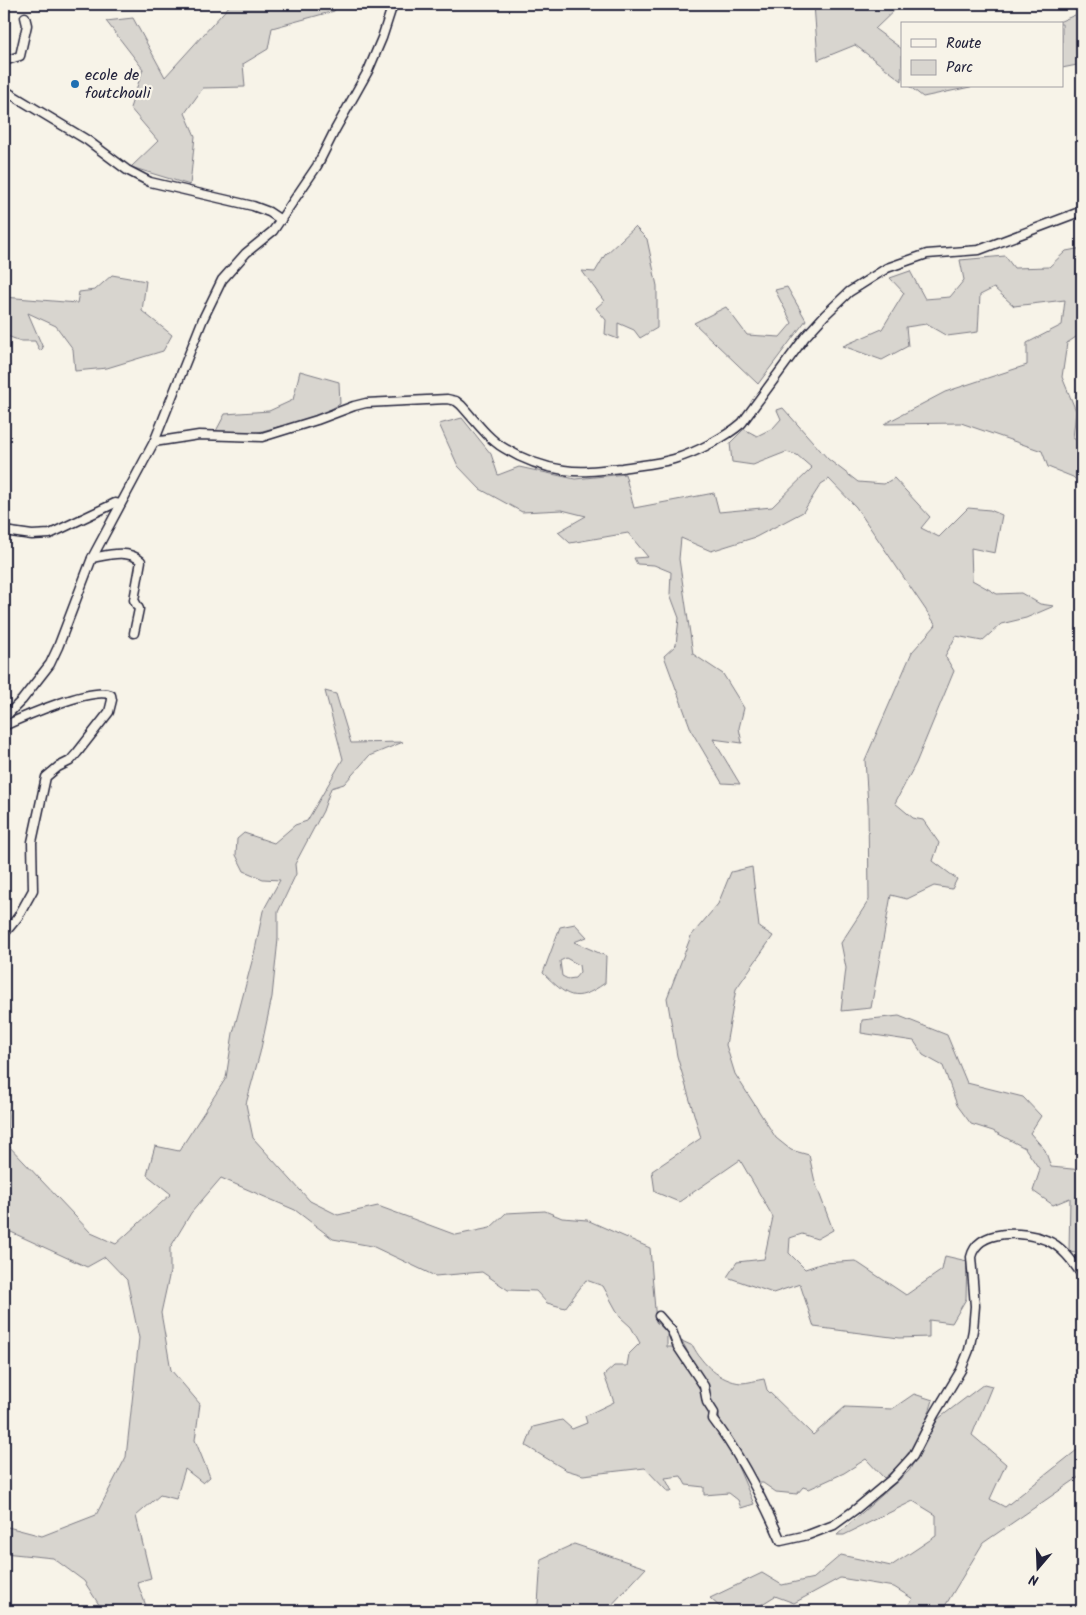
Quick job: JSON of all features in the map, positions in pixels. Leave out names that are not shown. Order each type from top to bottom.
[{"type":"street","points":[[4,718],[22,700],[50,664],[92,558],[154,442],[203,319],[222,280],[230,268],[246,252],[273,231],[317,166],[368,71],[382,38],[393,4]]},
{"type":"street","points":[[4,61],[20,56],[27,26],[25,17]]},
{"type":"street","points":[[4,90],[87,140],[134,175],[150,182],[260,208],[282,220]]},
{"type":"street","points":[[154,442],[199,436],[257,438],[317,420],[360,404],[447,399],[456,401],[461,405],[493,440],[502,447],[529,461],[552,468],[596,471],[672,460],[728,434],[742,423],[805,337],[825,315],[849,292],[887,268],[927,254],[979,250],[1082,211]]},
{"type":"street","points":[[4,531],[32,535],[50,534],[115,503],[120,504]]},
{"type":"street","points":[[92,558],[122,553],[132,555],[141,562],[134,600],[139,609],[134,633]]},
{"type":"street","points":[[4,726],[57,704],[101,693],[111,695],[112,700],[109,712],[70,761],[58,766],[46,777],[32,842],[33,890],[18,917],[4,934]]},
{"type":"street","points":[[659,1316],[672,1331],[678,1347],[704,1386],[707,1402],[714,1413],[713,1419],[729,1440],[764,1503],[781,1540],[808,1535],[834,1525],[892,1479],[913,1456],[967,1356],[973,1330],[975,1306],[971,1257],[973,1250],[982,1240],[997,1234],[1007,1234],[1046,1240],[1062,1251],[1082,1275]]},
{"type":"green space","points":[[231,4],[340,4],[334,11],[272,28],[268,49],[243,64],[245,87],[203,88],[185,113],[195,136],[190,185],[131,167],[158,141],[130,108],[143,69],[106,21],[133,18],[165,77]]},
{"type":"green space","points":[[814,4],[901,4],[875,29],[901,48],[901,80],[855,45],[818,60]]},
{"type":"green space","points":[[1082,12],[1082,64],[1064,68],[1064,22],[1059,22]]},
{"type":"green space","points":[[912,88],[966,88],[923,97]]},
{"type":"green space","points":[[635,227],[647,239],[657,286],[657,328],[640,338],[634,330],[618,323],[618,339],[605,334],[606,320],[596,308],[604,301],[582,271],[595,272],[605,255]]},
{"type":"green space","points":[[1082,248],[1082,333],[1067,343],[1062,377],[1076,411],[1073,438],[1082,444],[1082,485],[1073,477],[1048,467],[1042,451],[961,423],[884,424],[945,392],[1027,365],[1027,343],[1062,325],[1065,300],[1014,306],[994,288],[980,295],[978,332],[947,336],[926,324],[906,327],[908,346],[882,360],[843,346],[882,329],[904,293],[890,278],[910,271],[925,299],[950,297],[964,280],[960,260],[1005,256],[1014,268],[1049,267],[1066,251]]},
{"type":"green space","points":[[112,275],[146,281],[142,311],[172,335],[163,351],[107,368],[75,371],[73,349],[56,326],[28,313],[43,348],[40,351],[35,341],[21,341],[4,335],[4,297],[77,303],[79,292],[95,290]]},
{"type":"green space","points":[[787,287],[806,320],[758,384],[694,323],[726,307],[747,335],[780,337],[792,323],[775,290]]},
{"type":"green space","points":[[300,371],[339,382],[340,404],[319,416],[251,434],[216,431],[225,414],[269,411],[293,400]]},
{"type":"green space","points":[[783,408],[828,459],[858,482],[884,484],[894,478],[930,517],[921,528],[939,537],[968,508],[990,510],[1002,515],[995,553],[971,548],[972,580],[997,594],[1021,593],[1040,604],[1054,606],[1026,618],[1001,624],[982,641],[956,636],[945,656],[954,671],[916,763],[895,803],[913,818],[923,820],[939,843],[933,861],[957,879],[952,889],[934,886],[907,899],[891,895],[871,1008],[841,1011],[846,968],[841,943],[869,900],[868,805],[865,760],[912,652],[936,625],[856,507],[829,479],[821,484],[803,512],[756,537],[711,551],[681,538],[679,559],[693,654],[723,674],[744,708],[739,728],[742,743],[713,739],[740,784],[722,783],[692,732],[664,656],[676,645],[679,618],[670,594],[671,572],[654,565],[637,564],[634,558],[648,557],[628,533],[570,543],[558,532],[586,516],[562,510],[522,512],[480,489],[458,466],[439,424],[462,418],[491,454],[498,475],[519,467],[575,479],[625,474],[634,508],[714,493],[719,512],[772,507],[812,468],[797,455],[786,452],[753,465],[732,462],[730,443],[744,429],[757,436],[773,428],[781,419],[777,410]]},
{"type":"green space","points":[[325,691],[336,694],[351,743],[403,742],[369,756],[344,784],[331,788],[323,811],[295,864],[296,874],[278,912],[278,939],[272,997],[260,1053],[246,1104],[253,1138],[310,1201],[338,1215],[378,1206],[456,1235],[490,1228],[506,1213],[545,1211],[562,1218],[587,1220],[650,1248],[656,1322],[667,1332],[667,1347],[676,1347],[703,1386],[754,1504],[741,1508],[738,1500],[729,1493],[704,1495],[704,1487],[686,1485],[681,1476],[665,1478],[672,1491],[667,1491],[645,1468],[583,1475],[566,1470],[526,1446],[533,1427],[562,1420],[572,1429],[587,1423],[585,1416],[614,1402],[604,1375],[614,1366],[627,1366],[629,1354],[640,1343],[631,1327],[620,1317],[603,1286],[586,1280],[565,1308],[547,1303],[536,1291],[508,1290],[482,1272],[435,1276],[372,1246],[333,1239],[295,1210],[221,1178],[191,1213],[170,1248],[170,1272],[161,1313],[171,1370],[200,1404],[195,1440],[210,1477],[203,1483],[185,1469],[176,1499],[160,1495],[136,1516],[151,1578],[137,1582],[148,1611],[103,1611],[84,1581],[53,1558],[4,1553],[4,1526],[42,1536],[96,1515],[126,1457],[139,1338],[127,1280],[105,1257],[87,1267],[11,1232],[4,1246],[4,1060],[8,1115],[7,1144],[91,1233],[116,1244],[171,1194],[147,1175],[155,1146],[179,1151],[226,1078],[233,1033],[255,950],[263,911],[280,880],[263,879],[244,871],[236,855],[237,839],[244,833],[274,843],[295,825],[307,821],[343,759]]},
{"type":"green space","points":[[752,867],[759,927],[773,936],[736,989],[726,1045],[735,1074],[776,1138],[791,1150],[809,1155],[815,1182],[833,1230],[817,1239],[802,1234],[790,1238],[789,1253],[805,1269],[823,1263],[855,1261],[906,1295],[942,1270],[945,1256],[967,1261],[966,1299],[952,1323],[929,1320],[929,1337],[899,1338],[814,1327],[800,1284],[773,1293],[727,1277],[737,1262],[764,1259],[773,1217],[740,1160],[679,1202],[655,1192],[652,1171],[701,1138],[677,1056],[667,998],[691,936],[718,904],[731,872]]},
{"type":"green space","points":[[575,924],[587,937],[574,942],[606,956],[605,983],[586,994],[571,995],[558,987],[543,973],[560,927]],"holes":[[[566,958],[579,965],[580,972],[575,978],[568,979],[562,976],[560,961]]]},
{"type":"green space","points":[[899,1016],[947,1035],[967,1083],[1023,1097],[1041,1116],[1030,1133],[1045,1150],[1051,1167],[1082,1170],[1082,1254],[1069,1252],[1070,1198],[1053,1205],[1033,1191],[1040,1170],[1025,1148],[993,1131],[971,1124],[957,1105],[943,1066],[923,1055],[914,1041],[861,1033],[862,1020]]},
{"type":"green space","points":[[682,1341],[693,1346],[701,1359],[712,1370],[726,1379],[733,1382],[747,1383],[764,1379],[767,1390],[813,1435],[845,1407],[892,1409],[914,1394],[933,1400],[925,1422],[909,1453],[884,1478],[866,1459],[844,1473],[809,1489],[803,1487],[797,1494],[776,1492],[763,1483],[755,1483],[720,1425],[719,1413],[709,1401],[696,1368]]},
{"type":"green space","points":[[984,1384],[992,1386],[972,1435],[1006,1464],[990,1499],[1005,1507],[1082,1446],[1082,1475],[983,1543],[942,1611],[903,1611],[913,1599],[894,1587],[840,1578],[794,1603],[775,1596],[751,1611],[721,1611],[722,1609],[710,1598],[762,1573],[782,1585],[814,1578],[841,1555],[891,1566],[936,1536],[936,1515],[913,1501],[844,1535],[837,1535],[909,1471],[938,1419]]},
{"type":"green space","points":[[574,1544],[646,1568],[609,1608],[594,1606],[587,1611],[528,1611],[538,1604],[541,1559]]},
{"type":"place","name":"ecole de foutchouli","points":[[75,84]]}]
